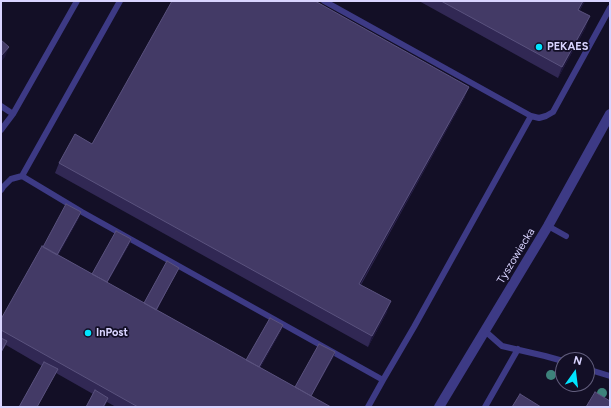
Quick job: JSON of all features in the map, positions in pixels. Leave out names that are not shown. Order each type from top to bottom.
[{"type":"street","name":"Tyszowiecka","points":[[439,407],[548,226],[610,114]]},
{"type":"lane","points":[[1,130],[13,114],[77,1]]},
{"type":"lane","points":[[1,190],[11,179],[22,176],[120,1]]},
{"type":"lane","points":[[324,1],[531,116],[538,118],[553,112],[610,8]]},
{"type":"lane","points":[[1,106],[13,114]]},
{"type":"lane","points":[[368,407],[531,116]]},
{"type":"lane","points":[[22,176],[82,212],[383,380]]},
{"type":"lane","points":[[548,226],[566,236]]},
{"type":"lane","points":[[485,331],[502,346],[555,359]]},
{"type":"lane","points":[[485,407],[518,349]]},
{"type":"lane","points":[[595,371],[610,376]]},
{"type":"building","points":[[172,1],[315,1],[469,87],[359,284],[391,301],[372,336],[59,163],[75,134],[92,144]]},
{"type":"building","name":"PEKAES","points":[[441,1],[583,1],[578,10],[590,16],[562,67]]},
{"type":"building","points":[[1,40],[9,47],[1,56]]},
{"type":"building","points":[[66,204],[81,212],[57,255],[43,247]]},
{"type":"building","points":[[116,231],[131,239],[107,282],[92,274]]},
{"type":"building","name":"InPost","points":[[42,246],[331,407],[138,407],[1,330],[1,319]]},
{"type":"building","points":[[167,261],[179,268],[156,310],[144,303]]},
{"type":"building","points":[[270,318],[283,325],[259,367],[246,360]]},
{"type":"building","points":[[1,338],[7,341],[1,352]]},
{"type":"building","points":[[319,344],[335,352],[311,396],[295,387]]},
{"type":"building","points":[[44,362],[58,369],[37,407],[19,407]]},
{"type":"building","points":[[95,390],[108,398],[103,407],[86,407]]},
{"type":"building","points":[[595,392],[610,401],[610,407],[586,407]]},
{"type":"building","points":[[520,394],[541,407],[512,407]]},
{"type":"place","name":"PEKAES","points":[[539,47]]},
{"type":"place","name":"InPost","points":[[88,333]]}]
